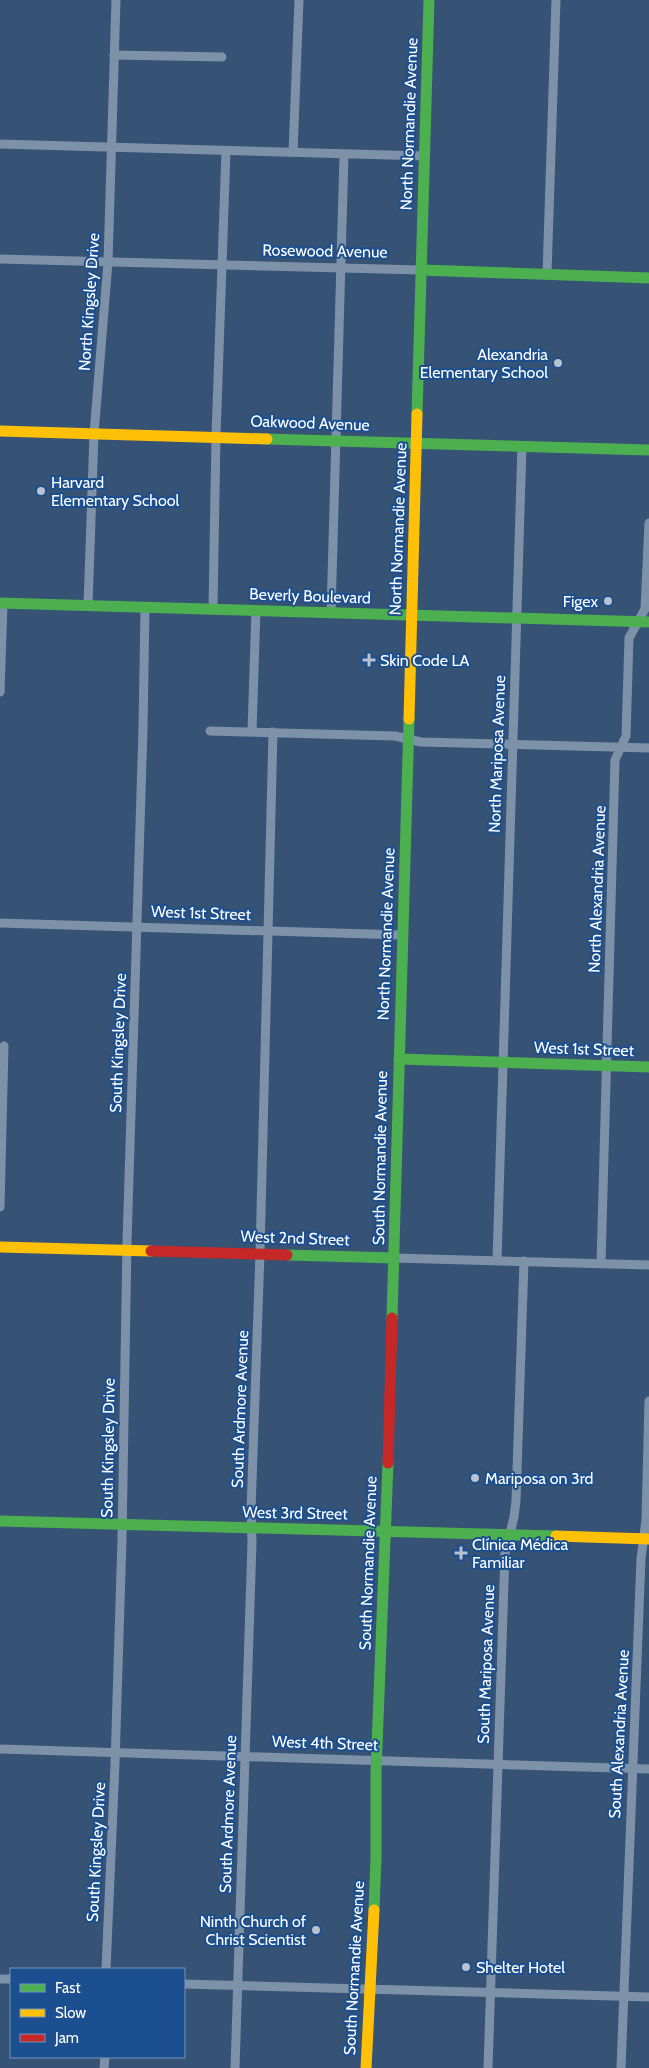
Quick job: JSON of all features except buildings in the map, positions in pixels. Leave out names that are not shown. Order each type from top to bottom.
[{"type":"main road","name":"North Normandie Avenue","points":[[399,1059],[428,1]]},
{"type":"main road","name":"Rosewood Avenue","points":[[421,270],[649,278]]},
{"type":"main road","name":"Oakwood Avenue","points":[[0,431],[649,450]]},
{"type":"main road","name":"Beverly Boulevard","points":[[1,604],[643,621]]},
{"type":"main road","name":"West 1st Street","points":[[399,1059],[649,1067]]},
{"type":"main road","name":"South Normandie Avenue","points":[[366,2068],[376,1858],[377,1760],[386,1531],[399,1059]]},
{"type":"main road","name":"West 2nd Street","points":[[0,1247],[394,1258]]},
{"type":"main road","name":"West 3rd Street","points":[[0,1521],[646,1539]]},
{"type":"street","name":"North Kingsley Drive","points":[[88,605],[94,434],[108,262],[116,0]]},
{"type":"street","points":[[293,152],[299,0]]},
{"type":"street","points":[[547,274],[556,0]]},
{"type":"street","points":[[114,55],[222,57]]},
{"type":"street","points":[[0,144],[425,156]]},
{"type":"street","points":[[213,609],[216,436],[226,151]]},
{"type":"street","points":[[331,613],[344,155]]},
{"type":"street","name":"Rosewood Avenue","points":[[0,258],[421,270]]},
{"type":"street","name":"North Mariposa Avenue","points":[[503,1062],[515,618],[522,446]]},
{"type":"street","name":"North Alexandria Avenue","points":[[601,1263],[616,760],[626,736],[629,638],[643,621],[646,609],[649,523]]},
{"type":"street","points":[[0,692],[1,604]]},
{"type":"street","points":[[136,927],[145,608]]},
{"type":"street","points":[[252,731],[256,610]]},
{"type":"street","points":[[210,731],[395,736],[421,742],[649,748]]},
{"type":"street","name":"South Ardmore Avenue","points":[[236,2068],[273,732]]},
{"type":"street","name":"West 1st Street","points":[[0,923],[402,935]]},
{"type":"street","name":"South Kingsley Drive","points":[[106,1968],[122,1525],[136,927]]},
{"type":"street","points":[[0,1207],[4,1046]]},
{"type":"street","points":[[497,1260],[503,1062]]},
{"type":"street","name":"West 2nd Street","points":[[394,1258],[649,1265]]},
{"type":"street","name":"South Mariposa Avenue","points":[[488,2068],[505,1553],[516,1501],[524,1261]]},
{"type":"street","name":"South Alexandria Avenue","points":[[621,2068],[641,1558],[646,1539],[649,1402]]},
{"type":"street","name":"West 4th Street","points":[[0,1749],[649,1769]]},
{"type":"street","points":[[185,1984],[649,1997]]},
{"type":"traffic: fast","points":[[417,414],[429,0]]},
{"type":"traffic: fast","points":[[421,270],[649,278]]},
{"type":"traffic: fast","points":[[267,439],[649,450]]},
{"type":"traffic: fast","points":[[0,603],[649,622]]},
{"type":"traffic: fast","points":[[392,1318],[409,719]]},
{"type":"traffic: fast","points":[[399,1059],[649,1067]]},
{"type":"traffic: fast","points":[[287,1255],[394,1258]]},
{"type":"traffic: fast","points":[[374,1910],[376,1772],[388,1463]]},
{"type":"traffic: fast","points":[[0,1521],[556,1536]]},
{"type":"traffic: slow","points":[[409,719],[417,414]]},
{"type":"traffic: slow","points":[[0,431],[267,439]]},
{"type":"traffic: slow","points":[[0,1247],[151,1251]]},
{"type":"traffic: slow","points":[[556,1536],[649,1539]]},
{"type":"traffic: slow","points":[[366,2068],[374,1910]]},
{"type":"traffic: jam","points":[[151,1251],[287,1255]]},
{"type":"traffic: jam","points":[[388,1463],[392,1318]]},
{"type":"place","name":"Alexandria Elementary School","points":[[558,363]]},
{"type":"place","name":"Harvard Elementary School","points":[[41,491]]},
{"type":"place","name":"Figex","points":[[608,601]]},
{"type":"place","name":"Skin Code LA","points":[[369,660]]},
{"type":"place","name":"Mariposa on 3rd","points":[[475,1478]]},
{"type":"place","name":"Clínica Médica Familiar","points":[[461,1553]]},
{"type":"place","name":"Ninth Church of Christ Scientist","points":[[316,1930]]},
{"type":"place","name":"Shelter Hotel","points":[[466,1967]]}]
